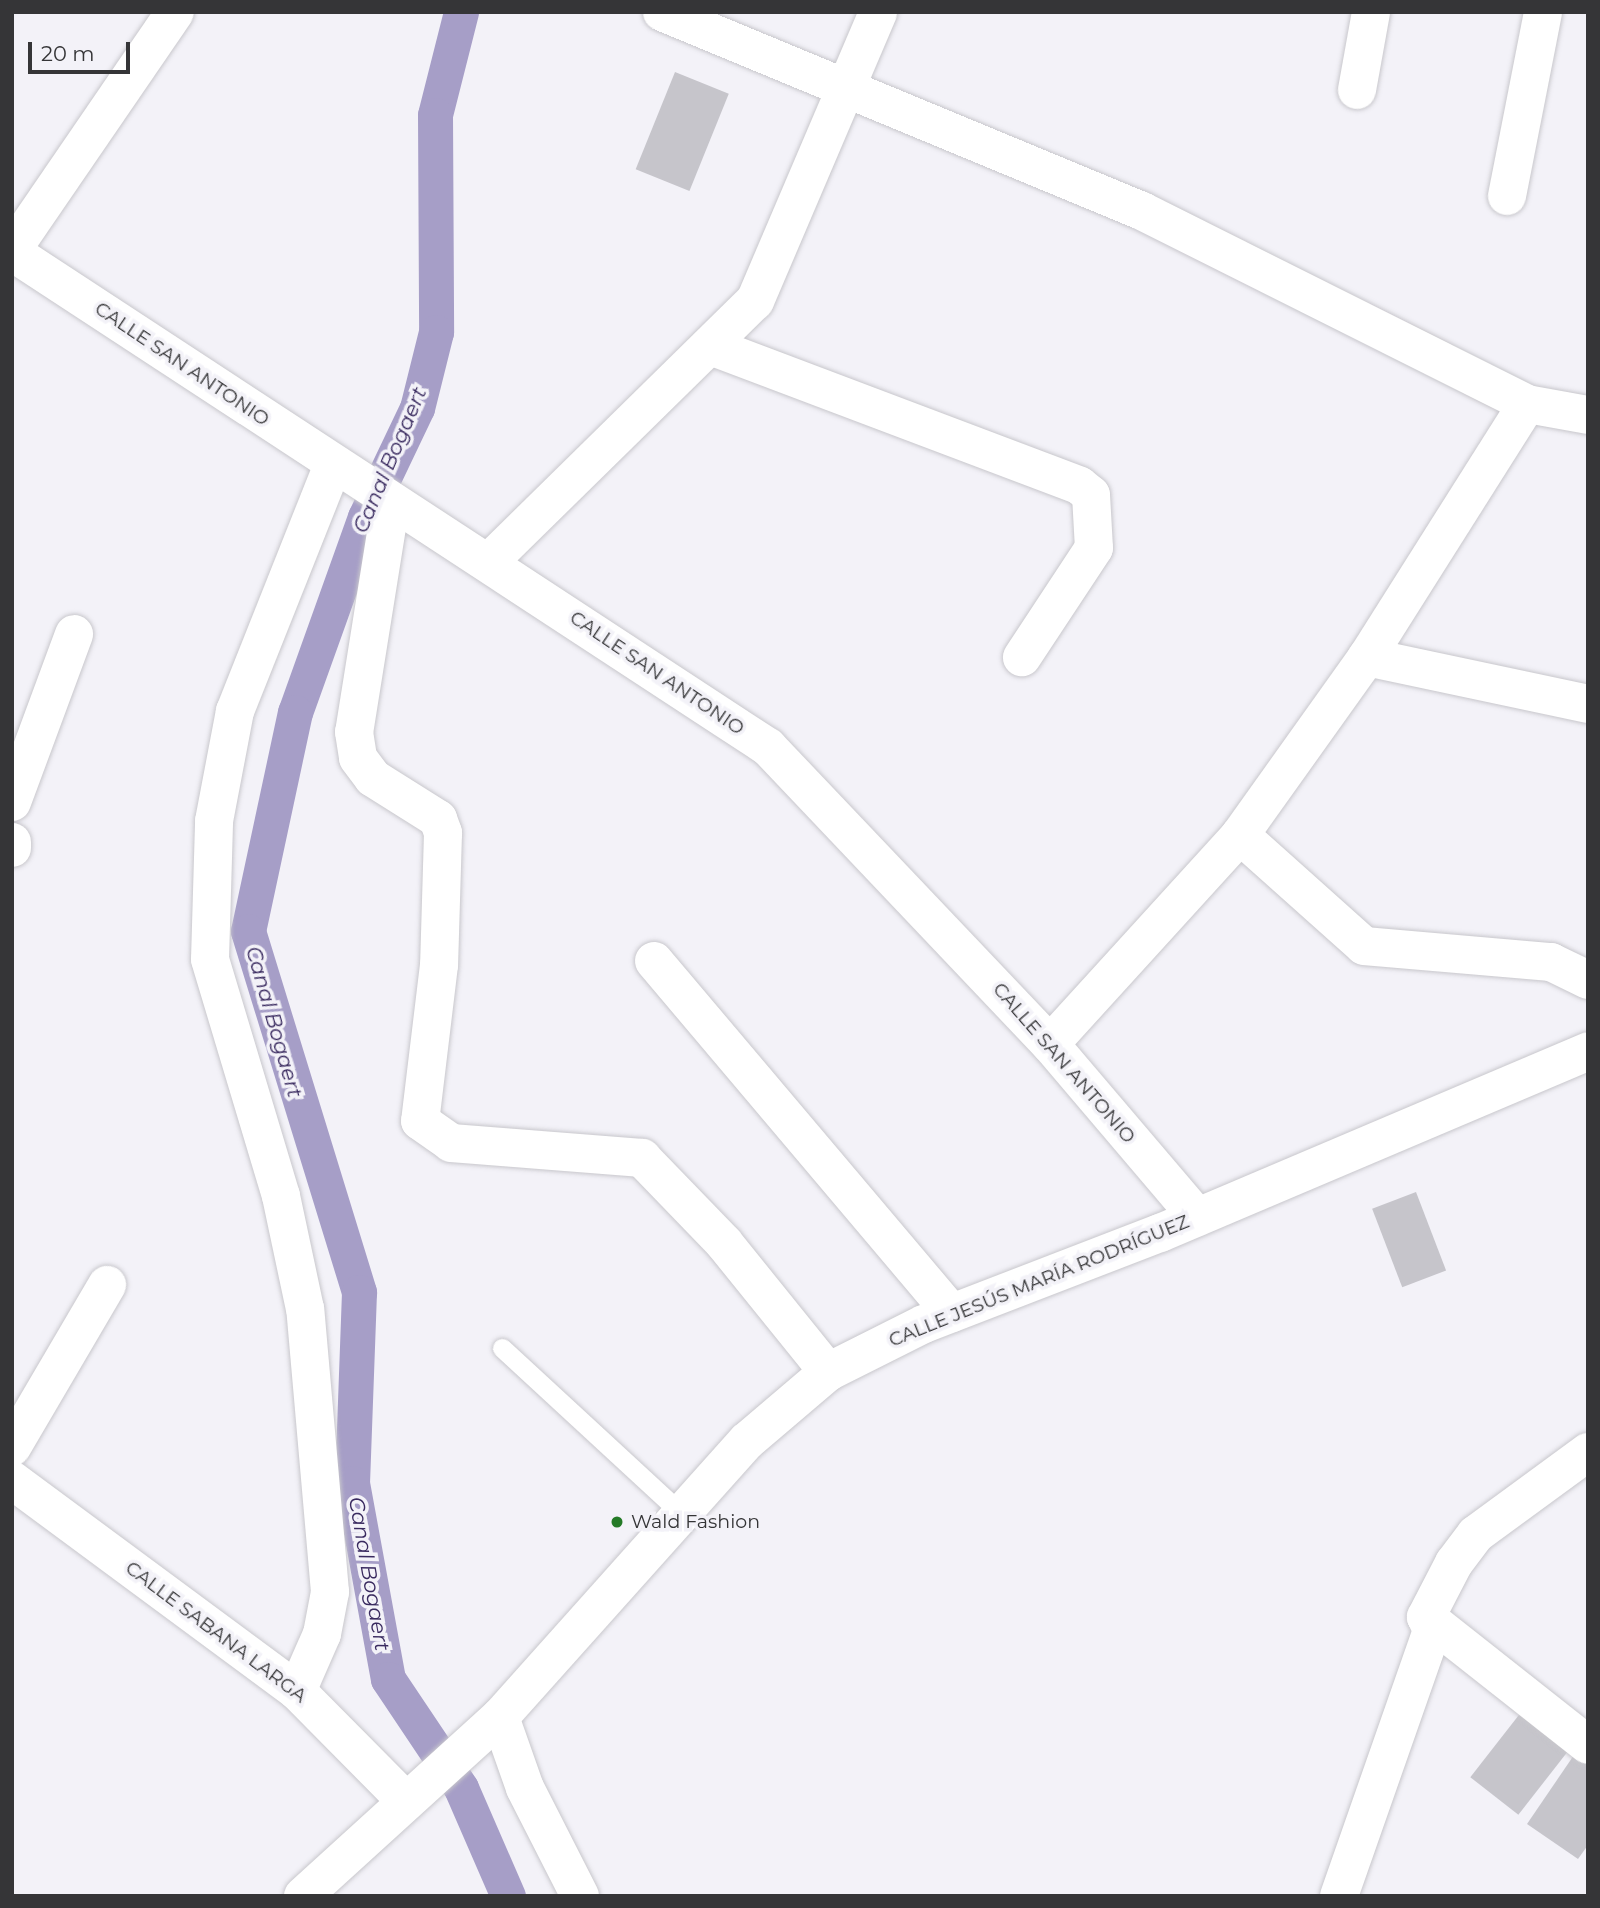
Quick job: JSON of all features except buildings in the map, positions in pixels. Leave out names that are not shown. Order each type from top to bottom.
[{"type":"street","points":[[12,251],[174,12]]},
{"type":"street","points":[[662,12],[1142,211],[1527,404],[1588,415]]},
{"type":"street","points":[[490,561],[740,321],[768,278],[850,89],[878,12]]},
{"type":"street","points":[[1357,90],[1371,12]]},
{"type":"street","points":[[1507,196],[1543,12]]},
{"type":"street","name":"CALLE SAN ANTONIO","points":[[12,251],[341,470],[490,561],[768,747],[833,808],[1050,1044],[1197,1217]]},
{"type":"street","points":[[713,347],[1080,485],[1091,495],[1094,548],[1023,657]]},
{"type":"street","points":[[1050,1044],[1240,835],[1367,657],[1527,404]]},
{"type":"street","points":[[297,1691],[322,1634],[330,1592],[305,1309],[281,1196],[210,959],[214,821],[235,711],[341,470]]},
{"type":"street","points":[[390,501],[354,732],[358,758],[373,778],[431,813],[443,833],[439,965],[419,1121],[451,1143],[642,1158],[724,1243],[828,1372]]},
{"type":"street","points":[[12,802],[74,634]]},
{"type":"street","points":[[1367,657],[1588,704]]},
{"type":"street","points":[[1240,835],[1364,946],[1551,962],[1588,980]]},
{"type":"street","points":[[12,842],[12,848]]},
{"type":"street","points":[[654,961],[951,1313]]},
{"type":"street","name":"CALLE JESÚS MARÍA RODRÍGUEZ","points":[[303,1896],[486,1729],[747,1441],[828,1372],[951,1313],[1197,1217],[1588,1051]]},
{"type":"street","points":[[12,1447],[107,1285]]},
{"type":"street","points":[[1426,1617],[1476,1534],[1588,1452]]},
{"type":"street","name":"CALLE SABANA LARGA","points":[[12,1480],[297,1691],[413,1794]]},
{"type":"street","points":[[1426,1617],[1588,1745]]},
{"type":"street","points":[[1339,1896],[1432,1630],[1426,1617]]},
{"type":"street","points":[[486,1729],[525,1788],[580,1896]]},
{"type":"lane","points":[[502,1348],[682,1514]]},
{"type":"waterway","name":"Canal Bogaert","points":[[461,12],[435,115],[436,332],[417,408],[365,517],[295,712],[248,931],[359,1292],[352,1483],[388,1679],[461,1788],[508,1896]]},
{"type":"place","name":"Wald Fashion","points":[[617,1522]]}]
